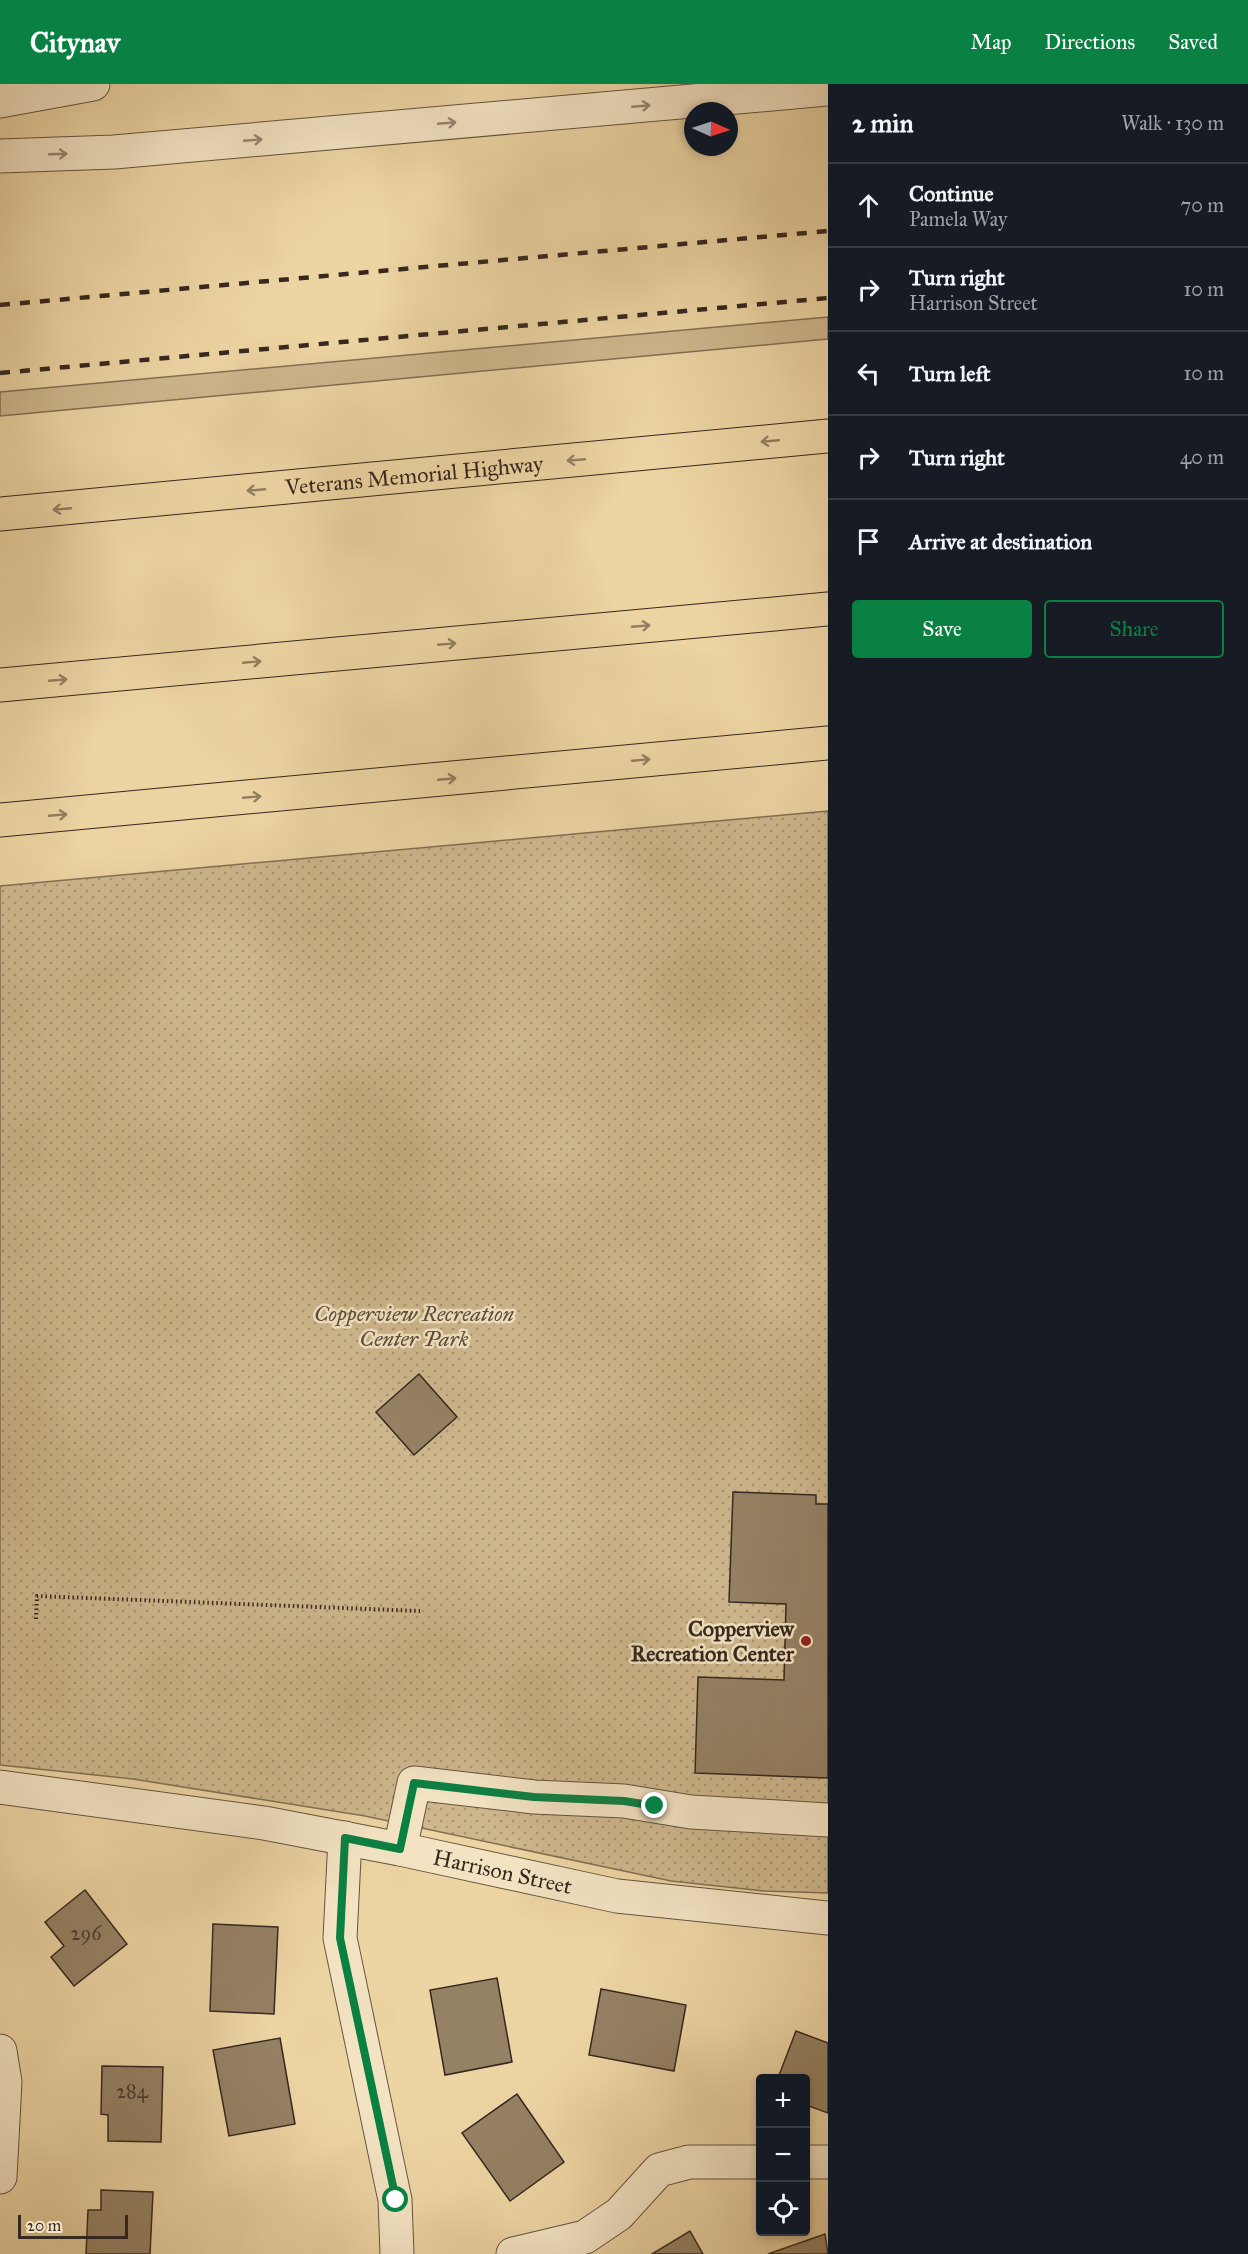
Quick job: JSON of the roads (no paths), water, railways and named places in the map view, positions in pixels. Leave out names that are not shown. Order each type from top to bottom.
[{"type":"highway","name":"Veterans Memorial Highway","points":[[0,514],[828,436]]},
{"type":"highway","points":[[0,685],[828,609]]},
{"type":"highway","points":[[0,820],[828,743]]},
{"type":"street","points":[[0,100],[93,84]]},
{"type":"street","points":[[0,156],[114,152],[828,89]]},
{"type":"street","points":[[400,1849],[414,1783],[534,1797],[624,1801],[691,1812],[828,1820]]},
{"type":"street","name":"Harrison Street","points":[[0,1786],[345,1838],[617,1896],[828,1918]]},
{"type":"street","points":[[345,1838],[340,1938],[396,2200],[397,2254]]},
{"type":"street","points":[[0,2051],[5,2082],[0,2177]]},
{"type":"street","points":[[513,2254],[585,2237],[620,2214],[659,2170],[688,2162],[756,2162]]},
{"type":"street","points":[[810,2162],[828,2162]]},
{"type":"railway","points":[[0,305],[828,231]]},
{"type":"railway","points":[[0,373],[828,298]]},
{"type":"place","name":"Copperview Recreation Center","points":[[806,1641]]},
{"type":"park label","name":"Copperview Recreation Center Park","points":[[414,1326]]}]
